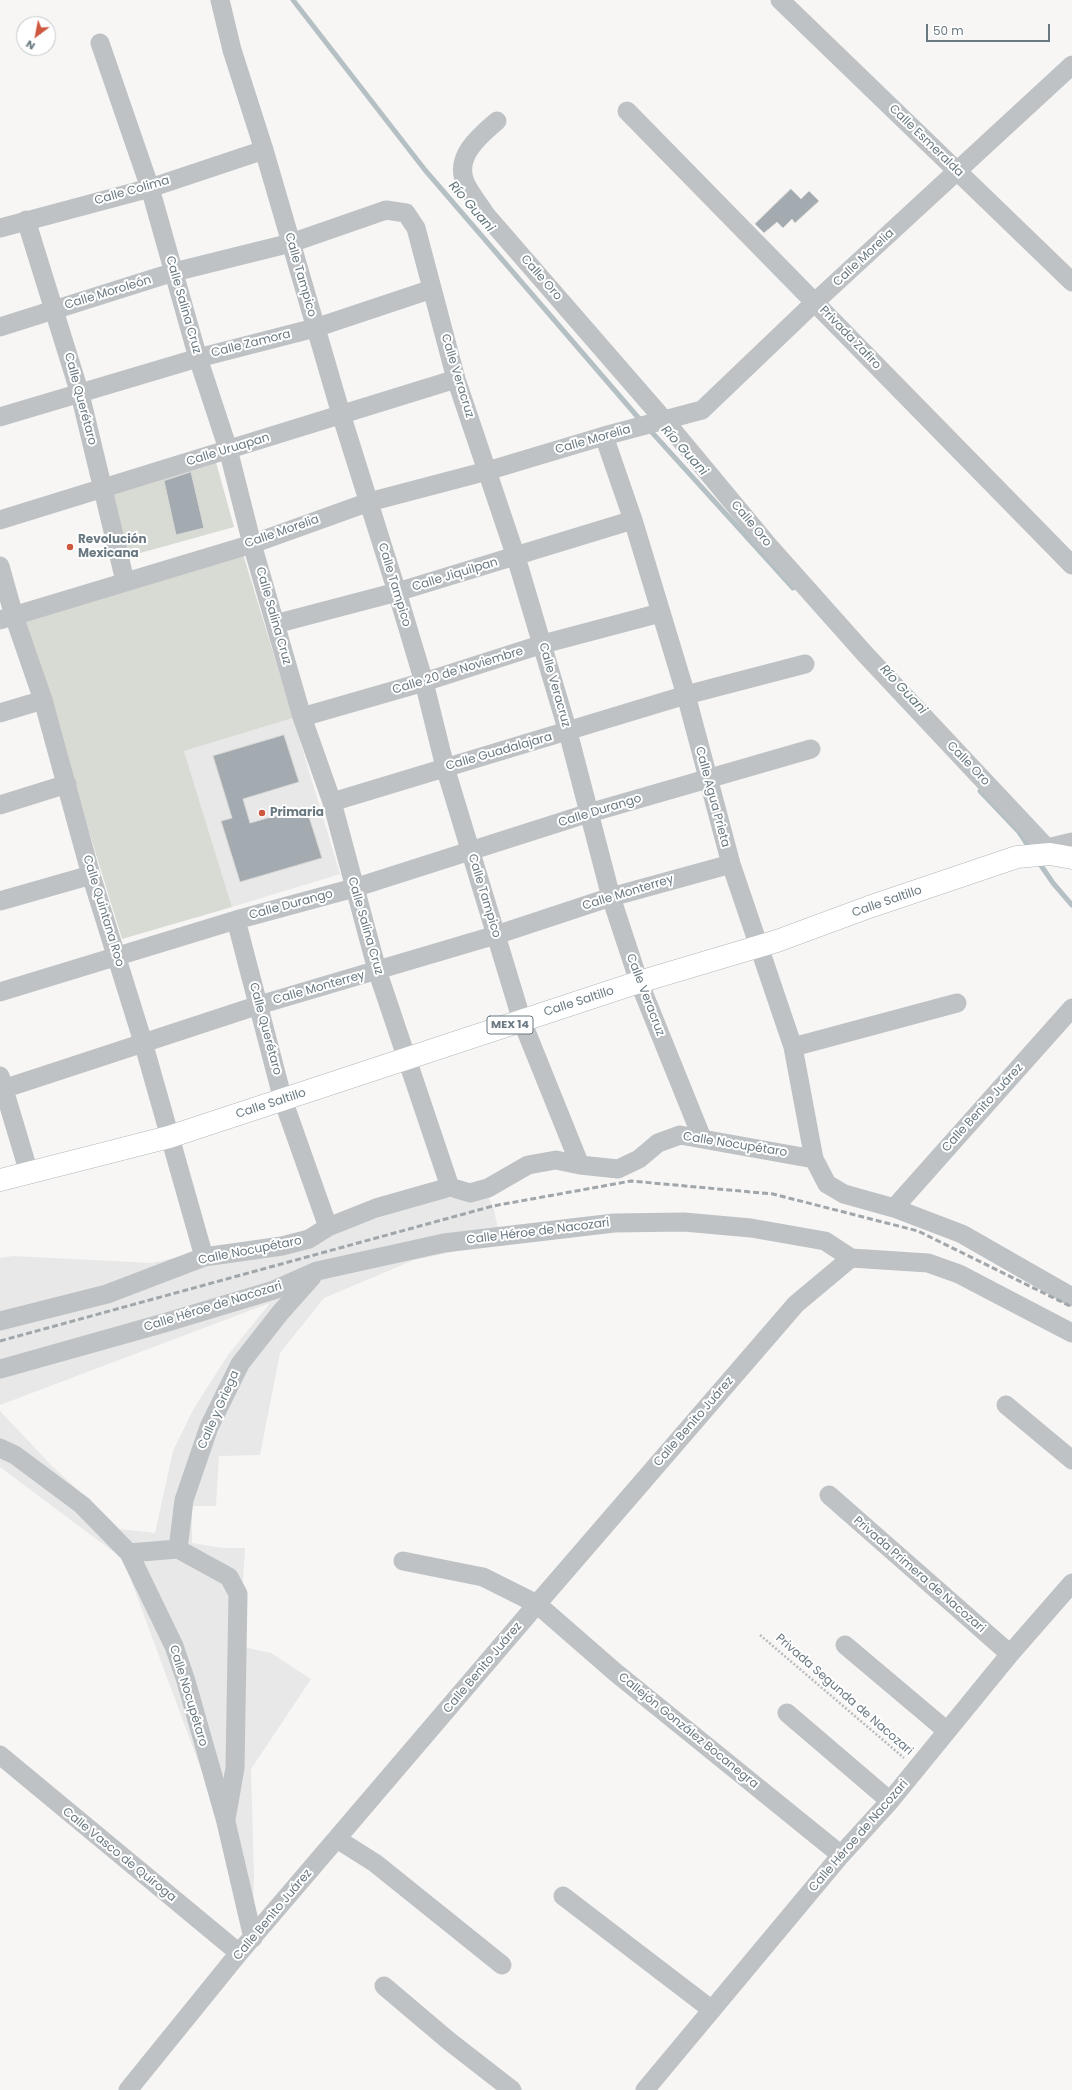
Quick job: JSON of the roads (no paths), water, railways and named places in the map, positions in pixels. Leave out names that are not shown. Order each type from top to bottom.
[{"type":"main road","name":"Calle Saltillo","points":[[0,1180],[169,1137],[639,982],[759,946],[1017,857],[1046,852]]},
{"type":"main road","name":"MEX 14","points":[[1046,852],[1072,858]]},
{"type":"street","name":"Calle Tampico","points":[[220,0],[232,50],[264,150],[315,328],[424,682],[445,768],[522,1021],[580,1165]]},
{"type":"street","name":"Calle Esmeralda","points":[[780,0],[1072,282]]},
{"type":"street","name":"Calle Salina Cruz","points":[[100,44],[150,188],[198,358],[228,450],[252,544],[302,717],[332,802],[377,970],[450,1187]]},
{"type":"street","name":"Calle Morelia","points":[[7,618],[124,581],[252,544],[368,502],[487,470],[609,434],[702,410],[815,302],[1072,65]]},
{"type":"street","name":"Privada Zafiro","points":[[627,111],[1072,565]]},
{"type":"street","name":"Calle Oro","points":[[497,121],[484,132],[464,157],[462,170],[465,183],[486,215],[659,422],[865,654],[1046,852]]},
{"type":"street","name":"Calle Colima","points":[[0,228],[150,188],[264,150]]},
{"type":"street","name":"Calle Moroleón","points":[[0,327],[174,272],[291,243],[386,210],[406,214],[416,228]]},
{"type":"street","name":"Calle Querétaro","points":[[26,220],[55,309],[80,394],[124,581]]},
{"type":"street","name":"Calle Veracruz","points":[[416,228],[456,379],[516,557],[543,644],[590,814],[611,898],[639,982],[702,1138]]},
{"type":"street","name":"Calle Zamora","points":[[0,417],[198,358],[315,328],[432,289]]},
{"type":"street","name":"Calle Uruapan","points":[[0,520],[456,379]]},
{"type":"street","name":"Calle Agua Prieta","points":[[609,434],[660,613],[686,695],[707,779],[731,864],[793,1047],[814,1159],[827,1184],[844,1194],[894,1208],[962,1234],[1072,1297]]},
{"type":"street","name":"Calle Jiquilpan","points":[[275,624],[397,592],[516,557],[633,520]]},
{"type":"street","name":"Calle Quintana Roo","points":[[0,566],[7,618],[43,700],[91,875],[143,1042],[204,1257]]},
{"type":"street","name":"Calle 20 de Noviembre","points":[[302,717],[424,682],[543,644],[660,613]]},
{"type":"street","name":"Calle Guadalajara","points":[[332,802],[568,732],[686,695],[805,664]]},
{"type":"street","points":[[0,713],[43,700]]},
{"type":"street","name":"Calle Durango","points":[[0,992],[116,958],[236,920],[354,888],[590,814],[811,749]]},
{"type":"street","points":[[0,805],[67,784]]},
{"type":"street","points":[[1046,852],[1072,842]]},
{"type":"street","name":"Calle Monterrey","points":[[1,1085],[259,1005],[496,935],[611,898],[731,864]]},
{"type":"street","points":[[0,901],[91,875]]},
{"type":"street","name":"Calle Querétaro","points":[[236,920],[283,1100],[328,1227]]},
{"type":"street","points":[[793,1047],[958,1003]]},
{"type":"street","name":"Calle Benito Juárez","points":[[894,1208],[1072,1008]]},
{"type":"street","points":[[1,1085],[29,1173]]},
{"type":"street","name":"Calle Nocupétaro","points":[[0,1321],[107,1294],[204,1257],[282,1246],[309,1239],[328,1227],[376,1208],[450,1187],[470,1193],[488,1188],[528,1165],[556,1160],[580,1165],[618,1169],[639,1159],[658,1143],[680,1135],[814,1159]]},
{"type":"street","name":"Calle Héroe de Nacozari","points":[[0,1369],[164,1323],[274,1290],[317,1271],[444,1242],[614,1223],[684,1222],[752,1228],[825,1241],[851,1258],[928,1263],[959,1274],[1072,1333]]},
{"type":"street","name":"Calle Benito Juárez","points":[[128,2090],[239,1953],[796,1304],[851,1258]]},
{"type":"street","name":"Calle y Griega","points":[[178,1549],[184,1500],[209,1427],[240,1364],[280,1313],[317,1271]]},
{"type":"street","points":[[1006,1405],[1072,1460]]},
{"type":"street","name":"Calle Nocupétaro","points":[[0,1448],[16,1455],[82,1505],[129,1553],[174,1646],[186,1681],[226,1822],[253,1938]]},
{"type":"street","name":"Privada Primera de Nacozari","points":[[829,1495],[1010,1654]]},
{"type":"street","points":[[129,1553],[178,1549],[229,1577],[238,1594],[235,1768],[226,1822]]},
{"type":"street","name":"Callejón González Bocanegra","points":[[403,1561],[483,1578],[537,1604],[615,1672],[841,1855]]},
{"type":"street","name":"Calle Héroe de Nacozari","points":[[645,2090],[841,1855],[890,1801],[1010,1654],[1072,1583]]},
{"type":"street","points":[[845,1645],[947,1731]]},
{"type":"street","points":[[787,1713],[890,1801]]},
{"type":"street","name":"Calle Vasco de Quiroga","points":[[0,1755],[239,1953]]},
{"type":"street","points":[[337,1839],[375,1863],[502,1965]]},
{"type":"street","points":[[563,1896],[712,2010]]},
{"type":"street","points":[[384,1986],[449,2041],[512,2090]]},
{"type":"waterway","name":"Río Guani","points":[[293,0],[425,170],[642,422]]},
{"type":"waterway","name":"Río Guani","points":[[648,428],[793,588]]},
{"type":"waterway","name":"Río Guani","points":[[980,791],[1019,832],[1031,850]]},
{"type":"waterway","name":"Río Guani","points":[[1038,861],[1053,883],[1072,905]]},
{"type":"railway","points":[[0,1341],[493,1206],[631,1181],[773,1194],[918,1231],[1072,1307]]},
{"type":"place","name":"Revolución Mexicana","points":[[70,547]]},
{"type":"place","name":"Primaria","points":[[262,813]]}]
